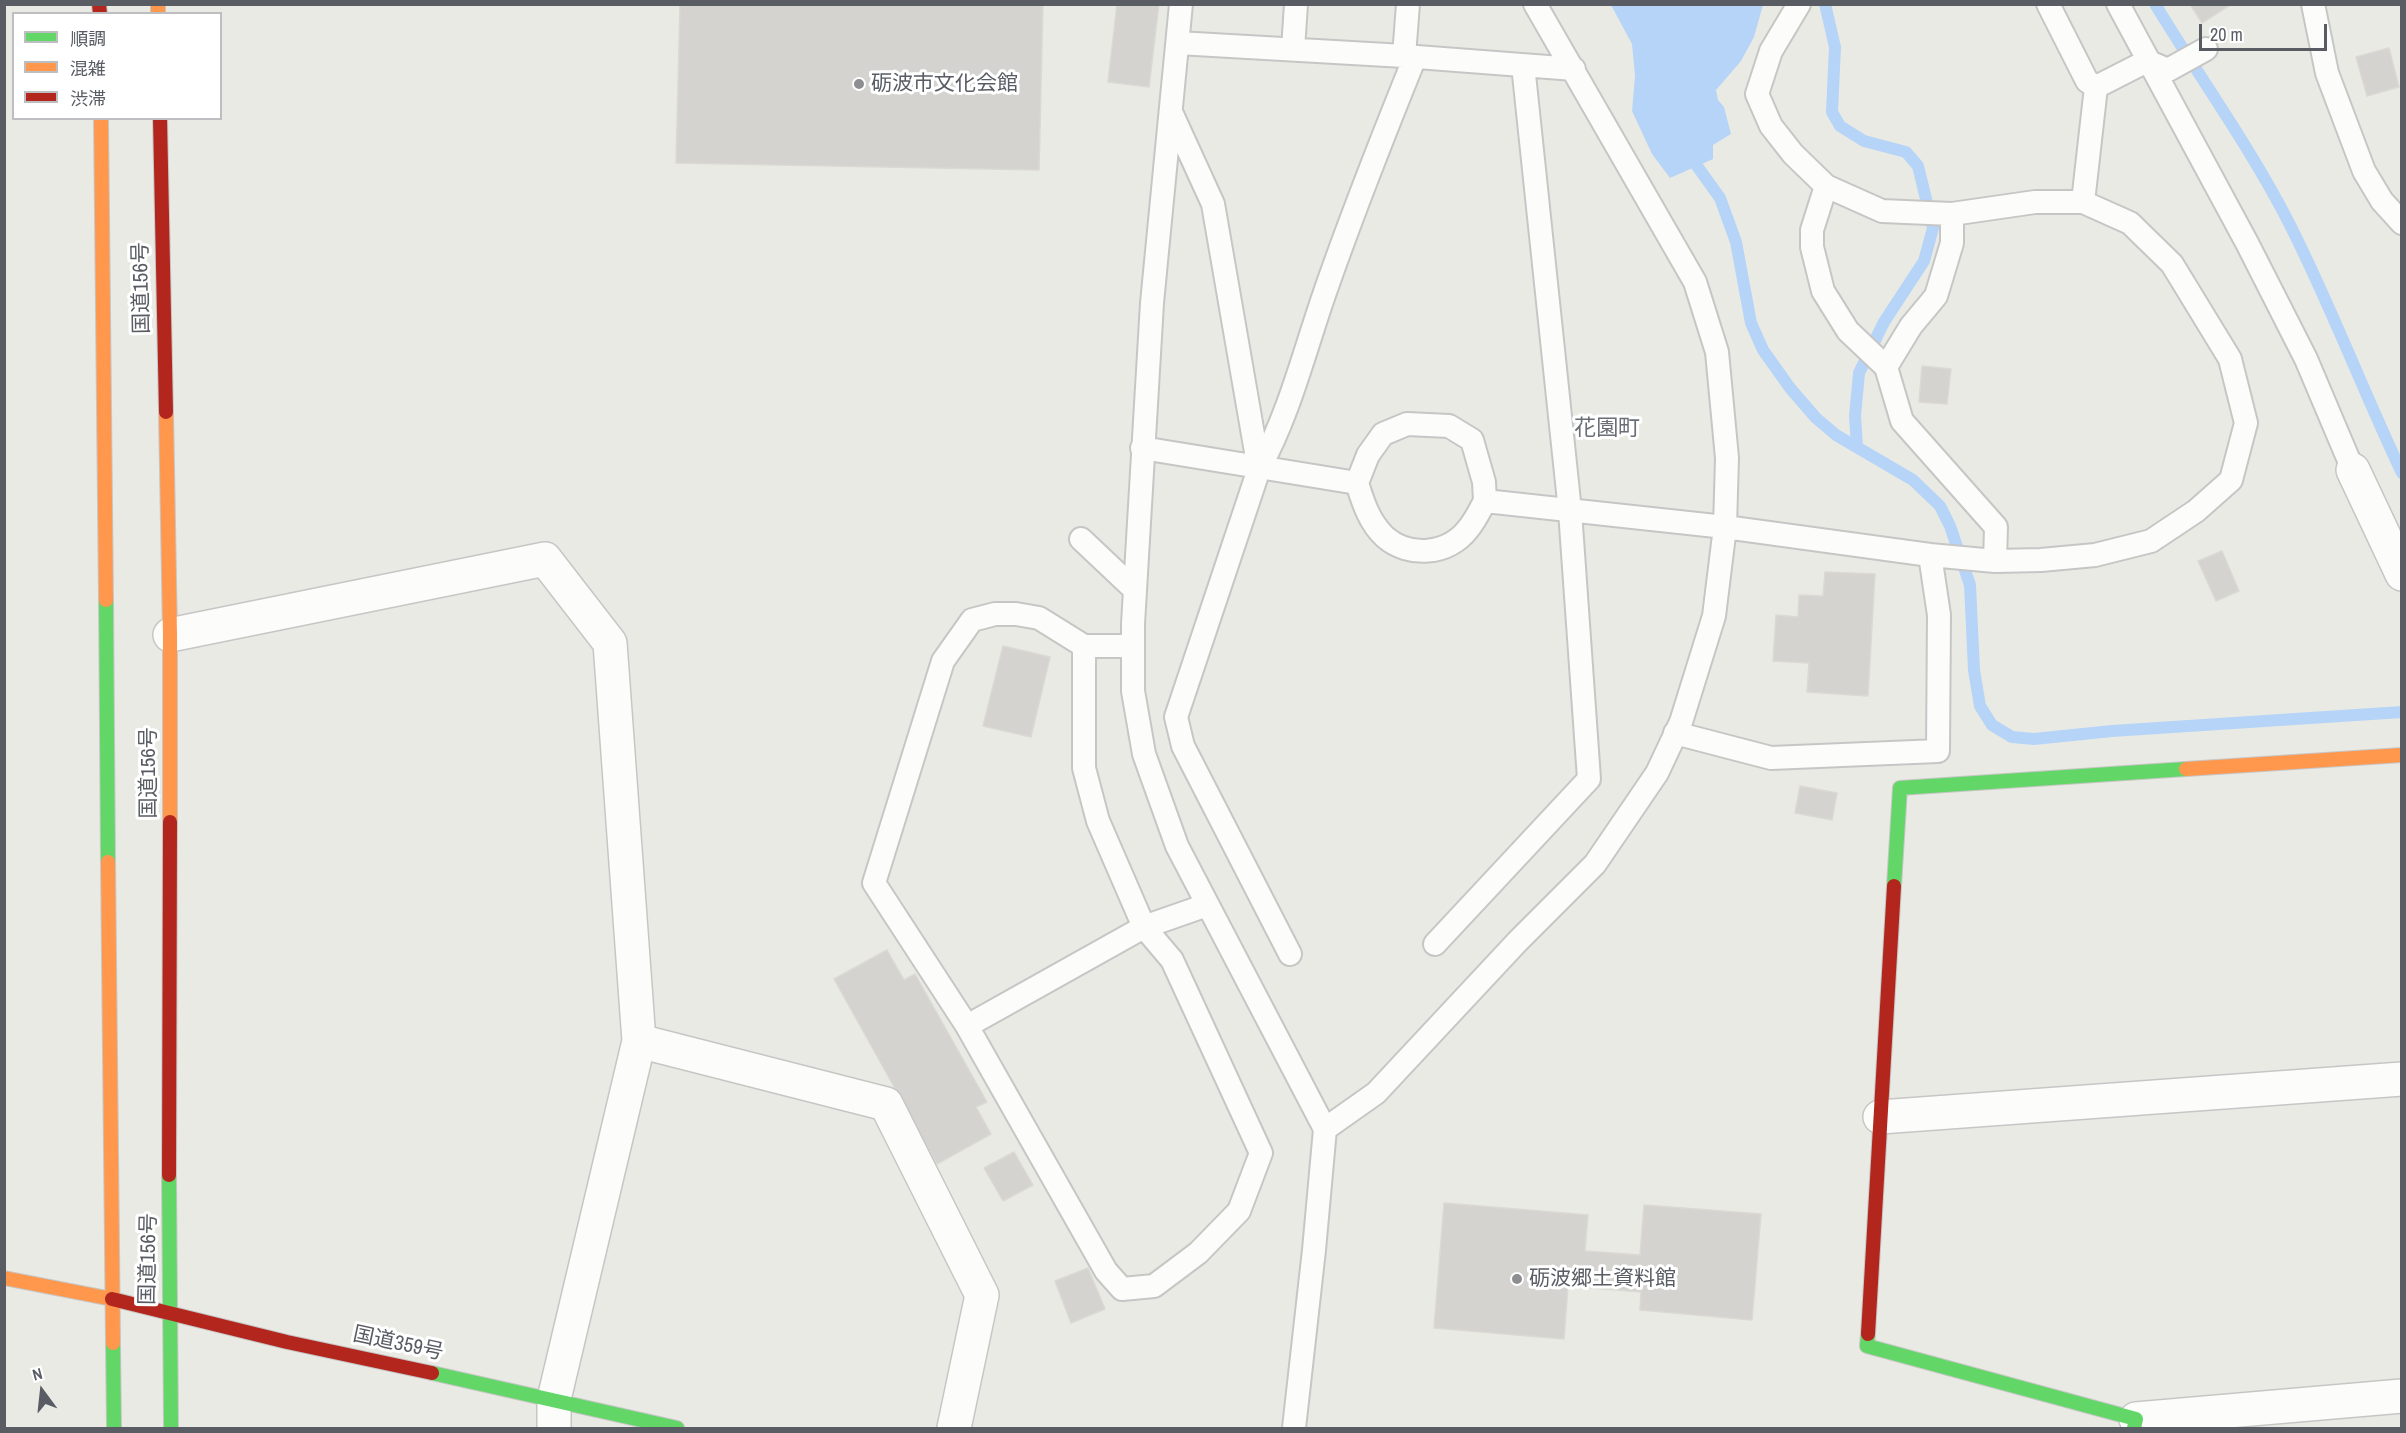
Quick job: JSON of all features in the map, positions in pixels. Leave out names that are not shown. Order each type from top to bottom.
[{"type":"main road","name":"国道156号","points":[[101,120],[114,1428]]},
{"type":"main road","name":"国道156号","points":[[160,120],[171,635],[169,1311],[171,1428]]},
{"type":"main road","points":[[2135,1424],[1867,1346],[1900,788],[2402,755]]},
{"type":"main road","name":"国道359号","points":[[4,1278],[169,1311],[554,1414],[677,1428]]},
{"type":"street","points":[[2352,470],[2398,558]]},
{"type":"street","points":[[171,635],[544,559],[610,643],[639,1041],[554,1414]]},
{"type":"street","points":[[639,1041],[886,1104],[982,1295],[954,1428]]},
{"type":"street","points":[[1880,1117],[2402,1079]]},
{"type":"street","points":[[2135,1424],[2402,1396]]},
{"type":"lane","points":[[1181,4],[1152,303],[1135,590],[1133,691],[1144,754],[1177,846],[1325,1129],[1294,1428]]},
{"type":"lane","points":[[1293,49],[1296,4]]},
{"type":"lane","points":[[1290,954],[1183,746],[1176,717],[1259,469],[1273,444],[1289,402],[1358,196],[1409,56],[1408,4]]},
{"type":"lane","points":[[1325,1129],[1376,1093],[1518,941],[1595,864],[1657,773],[1675,734],[1714,616],[1725,527],[1727,458],[1717,352],[1695,282],[1535,4]]},
{"type":"lane","points":[[1485,501],[1725,527],[1930,555],[1995,561],[2041,560],[2095,555],[2151,541],[2196,511],[2231,480],[2246,423],[2230,359],[2172,264],[2130,224],[2083,202],[2036,202],[1952,214],[1882,211],[1826,186],[1793,154],[1771,126],[1757,94],[1772,51],[1799,4]]},
{"type":"lane","points":[[2048,4],[2087,81],[2096,87]]},
{"type":"lane","points":[[2118,4],[2147,62],[2247,243],[2306,359],[2352,470]]},
{"type":"lane","points":[[2313,4],[2327,73],[2364,171],[2382,201],[2402,222]]},
{"type":"lane","points":[[1178,43],[1409,56],[1574,69]]},
{"type":"lane","points":[[2096,87],[2147,62],[2168,70],[2206,49]]},
{"type":"lane","points":[[1435,944],[1589,779],[1569,511],[1523,66]]},
{"type":"lane","points":[[2083,202],[2096,87]]},
{"type":"lane","points":[[1170,111],[1213,204],[1259,469]]},
{"type":"lane","points":[[1826,186],[1812,230],[1812,247],[1823,291],[1848,331],[1886,367],[1902,421],[1996,527],[1995,561]]},
{"type":"lane","points":[[1886,367],[1911,326],[1936,296],[1952,243],[1952,214]]},
{"type":"lane","points":[[1407,424],[1449,426],[1472,440],[1482,473],[1485,501],[1467,531],[1449,545],[1431,551],[1411,552],[1385,537],[1366,511],[1357,483],[1368,455],[1383,434],[1407,424]]},
{"type":"lane","points":[[1142,448],[1259,469],[1357,483]]},
{"type":"lane","points":[[1081,539],[1135,590]]},
{"type":"lane","points":[[1675,734],[1771,758],[1938,751],[1939,615],[1930,555]]},
{"type":"lane","points":[[1084,646],[1084,768],[1098,821],[1144,927],[1172,960],[1261,1153],[1239,1212],[1198,1253],[1154,1286],[1122,1289],[1106,1271],[967,1026],[874,883],[943,661],[972,620],[995,614],[1016,614],[1039,618],[1084,646],[1133,646]]},
{"type":"lane","points":[[967,1026],[1144,927],[1207,905]]},
{"type":"water","points":[[1611,5],[1763,5],[1754,37],[1741,61],[1716,90],[1718,100],[1724,107],[1731,134],[1713,145],[1713,159],[1670,178],[1652,154],[1632,111],[1635,76],[1632,44]]},
{"type":"building","name":"砺波市文化会館","points":[[680,4],[1043,4],[1039,170],[676,163]]},
{"type":"building","points":[[1117,4],[1159,4],[1149,87],[1108,82]]},
{"type":"building","points":[[2190,4],[2229,4],[2230,5],[2202,23]]},
{"type":"building","points":[[2389,48],[2399,87],[2367,96],[2356,57]]},
{"type":"building","points":[[1922,366],[1951,369],[1947,404],[1919,402]]},
{"type":"building","points":[[2222,551],[2239,591],[2216,601],[2198,561]]},
{"type":"building","points":[[1825,572],[1875,574],[1868,696],[1807,692],[1809,663],[1773,661],[1776,615],[1798,617],[1799,595],[1823,596]]},
{"type":"building","points":[[1003,646],[1050,657],[1031,737],[983,726]]},
{"type":"building","points":[[1800,786],[1837,793],[1832,820],[1795,813]]},
{"type":"building","points":[[887,950],[904,980],[915,974],[987,1102],[976,1107],[991,1134],[937,1164],[834,979]]},
{"type":"building","points":[[1014,1152],[1033,1185],[1003,1201],[984,1168]]},
{"type":"building","points":[[1444,1203],[1588,1215],[1585,1251],[1640,1255],[1644,1205],[1761,1214],[1752,1320],[1640,1310],[1641,1292],[1568,1286],[1564,1339],[1434,1328]]},
{"type":"building","points":[[1088,1268],[1105,1309],[1071,1323],[1055,1281]]},
{"type":"waterway","points":[[1825,4],[1835,47],[1832,112],[1840,126],[1864,141],[1906,152],[1918,166],[1933,228],[1924,261],[1884,322],[1859,373],[1855,416],[1857,447]]},
{"type":"waterway","points":[[2155,4],[2275,196],[2319,286],[2402,473]]},
{"type":"waterway","points":[[1697,166],[1720,198],[1736,242],[1751,323],[1763,350],[1790,388],[1816,418],[1836,435],[1913,480],[1940,506],[1950,526],[1970,585],[1974,670],[1980,706],[1992,725],[2012,737],[2034,739],[2112,731],[2402,712]]},
{"type":"traffic: fast","points":[[106,600],[108,862]]},
{"type":"traffic: fast","points":[[1894,886],[1900,788],[2186,769]]},
{"type":"traffic: fast","points":[[169,1175],[171,1428]]},
{"type":"traffic: fast","points":[[1868,1334],[1867,1346],[2136,1419],[2134,1428]]},
{"type":"traffic: fast","points":[[113,1343],[114,1428]]},
{"type":"traffic: fast","points":[[432,1373],[677,1428]]},
{"type":"traffic: slow","points":[[158,4],[158,12]]},
{"type":"traffic: slow","points":[[101,120],[106,600]]},
{"type":"traffic: slow","points":[[166,412],[170,635],[170,822]]},
{"type":"traffic: slow","points":[[2186,769],[2402,755]]},
{"type":"traffic: slow","points":[[108,862],[113,1343]]},
{"type":"traffic: slow","points":[[4,1278],[112,1299]]},
{"type":"traffic: jam","points":[[99,4],[100,12]]},
{"type":"traffic: jam","points":[[160,120],[166,412]]},
{"type":"traffic: jam","points":[[169,1175],[170,822]]},
{"type":"traffic: jam","points":[[1868,1334],[1894,886]]},
{"type":"traffic: jam","points":[[112,1299],[287,1342],[432,1373]]},
{"type":"place","name":"砺波市文化会館","points":[[859,84]]},
{"type":"place","name":"砺波郷土資料館","points":[[1517,1279]]},
{"type":"district","name":"花園町","points":[[1607,429]]}]
